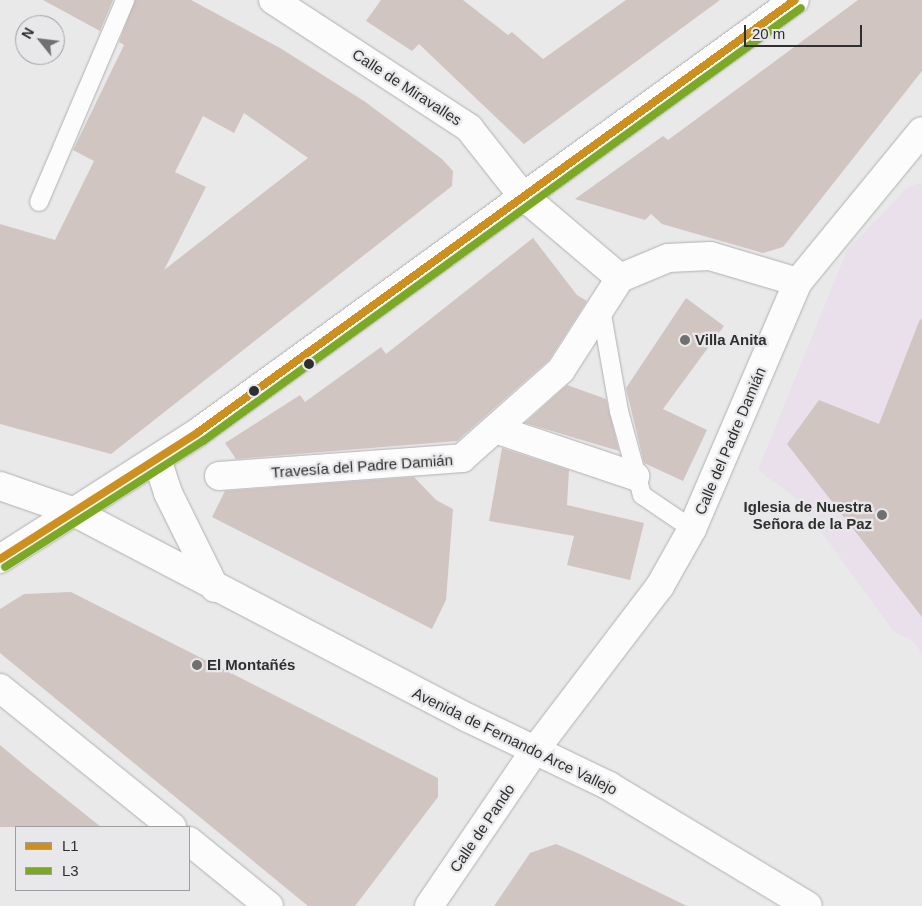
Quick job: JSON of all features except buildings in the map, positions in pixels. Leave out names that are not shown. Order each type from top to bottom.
[{"type":"main road","name":"Calle de Miravalles","points":[[273,0],[469,128],[522,195]]},
{"type":"main road","points":[[0,559],[72,510],[157,459],[795,0]]},
{"type":"main road","name":"Calle del Padre Damián","points":[[535,750],[660,586],[692,529],[798,282],[921,132]]},
{"type":"main road","points":[[522,195],[620,278],[668,258],[710,256],[798,282]]},
{"type":"main road","name":"Travesía del Padre Damián","points":[[219,476],[462,458],[561,370],[620,278]]},
{"type":"main road","points":[[495,429],[635,476]]},
{"type":"main road","points":[[157,459],[168,493],[215,588]]},
{"type":"main road","name":"Avenida de Fernando Arce Vallejo","points":[[0,486],[72,510],[215,588],[609,786],[808,906]]},
{"type":"main road","points":[[0,688],[171,826]]},
{"type":"main road","name":"Calle de Pando","points":[[429,906],[535,750]]},
{"type":"main road","points":[[190,842],[269,906]]},
{"type":"lane","points":[[39,202],[125,0]]},
{"type":"lane","points":[[601,309],[635,476],[642,495],[692,529]]},
{"type":"shaded area","points":[[922,183],[922,654],[913,641],[894,632],[798,500],[758,470],[847,250],[909,186]]},
{"type":"transit line","name":"L1","points":[[0,559],[197,433],[795,0]]},
{"type":"transit line","name":"L3","points":[[5,567],[203,441],[801,8]]},
{"type":"place","name":"Villa Anita","points":[[685,340]]},
{"type":"place","name":"Iglesia de Nuestra Señora de la Paz","points":[[882,515]]},
{"type":"place","name":"El Montañés","points":[[197,665]]}]
